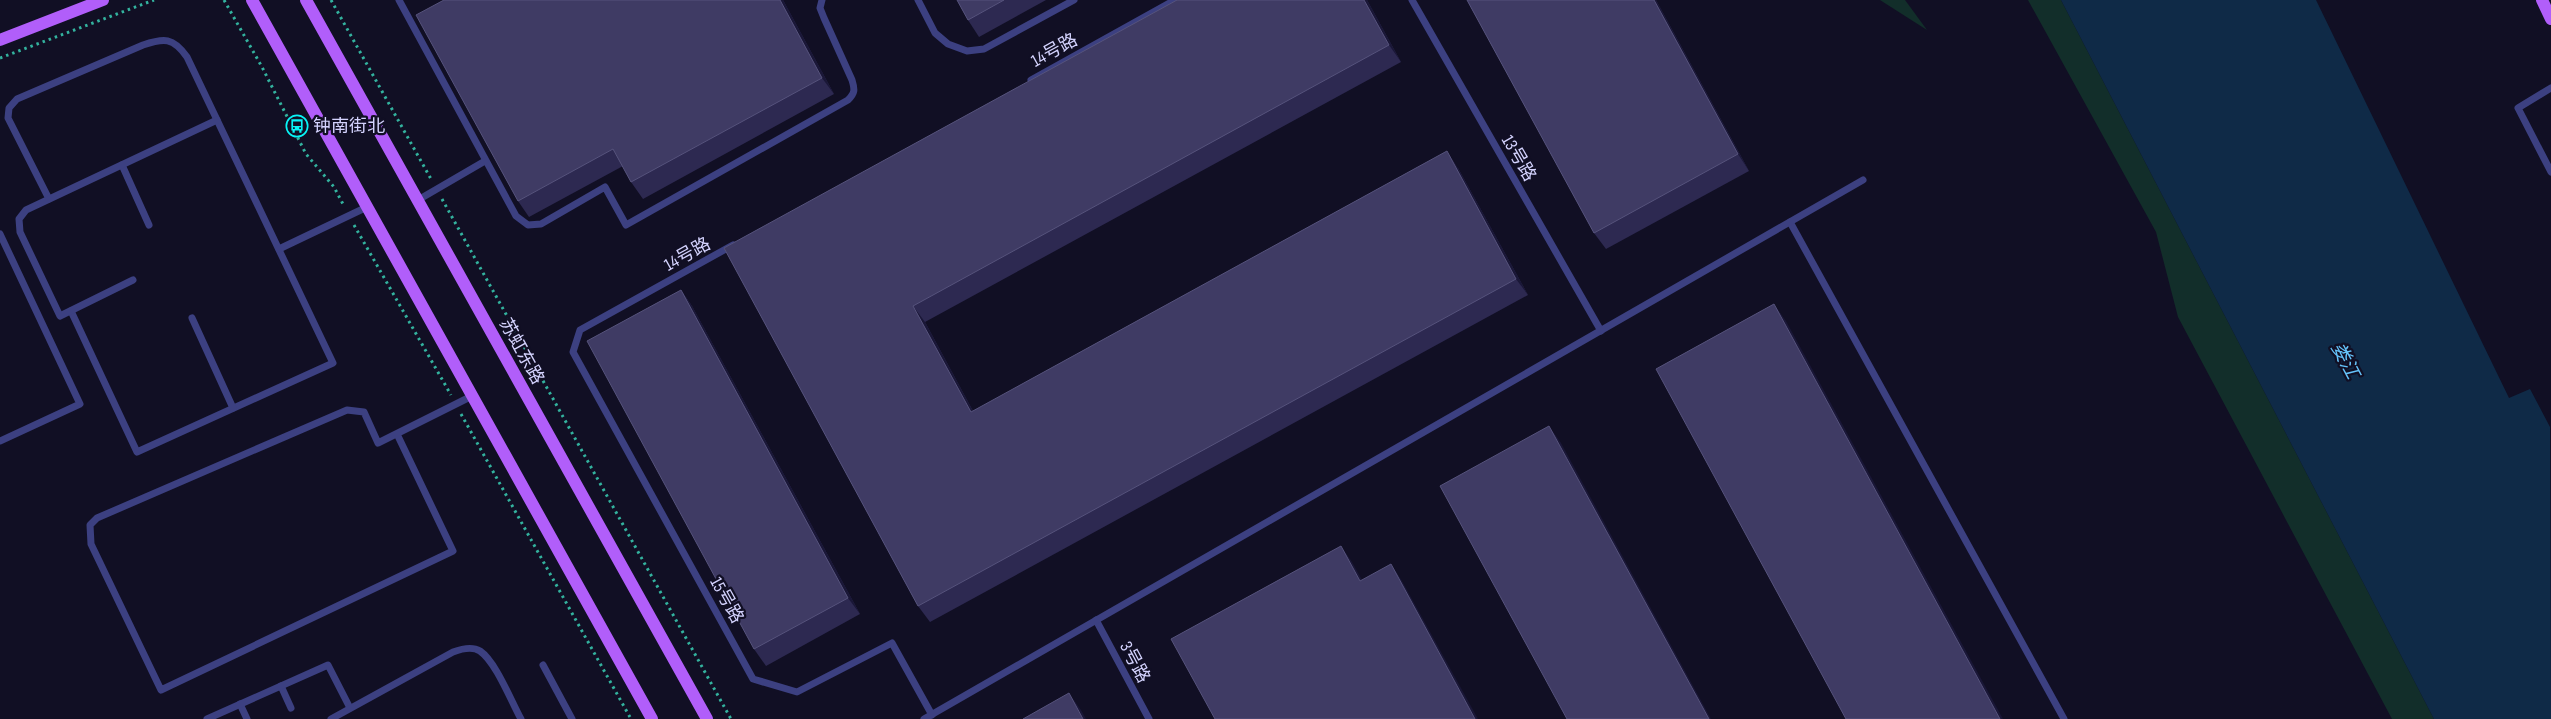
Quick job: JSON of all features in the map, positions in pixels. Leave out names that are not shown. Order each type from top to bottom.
[{"type":"main road","points":[[0,40],[103,0]]},
{"type":"main road","points":[[252,0],[652,719]]},
{"type":"main road","name":"苏虹东路","points":[[306,0],[707,719]]},
{"type":"main road","points":[[2542,0],[2551,19]]},
{"type":"lane","points":[[399,0],[516,216],[528,225],[541,224],[605,187],[626,225],[848,100],[853,95],[852,80],[820,8],[822,0]]},
{"type":"lane","points":[[918,0],[935,33],[948,44],[967,51],[984,50],[1074,0]]},
{"type":"lane","name":"14号路","points":[[1020,86],[1175,0]]},
{"type":"lane","name":"13号路","points":[[1412,0],[1601,331]]},
{"type":"lane","points":[[49,200],[8,118],[9,108],[17,99],[143,45],[159,40],[169,40],[180,47],[187,57],[333,363],[137,452],[71,311]]},
{"type":"lane","points":[[2551,88],[2518,108],[2551,172]]},
{"type":"lane","points":[[133,280],[60,316],[20,232],[19,219],[26,210],[217,120]]},
{"type":"lane","points":[[418,200],[485,161]]},
{"type":"lane","points":[[122,165],[149,225]]},
{"type":"lane","points":[[924,719],[1863,180]]},
{"type":"lane","points":[[279,249],[367,207]]},
{"type":"lane","points":[[1790,222],[2064,719]]},
{"type":"lane","points":[[0,234],[80,404],[0,441]]},
{"type":"lane","name":"14号路","points":[[580,330],[744,239]]},
{"type":"lane","points":[[192,318],[233,408]]},
{"type":"lane","name":"15号路","points":[[580,330],[573,352],[753,678],[797,692],[892,643],[932,714]]},
{"type":"lane","points":[[397,434],[454,551],[161,690],[91,544],[90,525],[97,518],[347,410],[364,412],[378,443],[472,396]]},
{"type":"lane","name":"3号路","points":[[1096,620],[1149,719]]},
{"type":"lane","points":[[331,719],[453,652],[464,648],[478,650],[488,659],[521,719]]},
{"type":"lane","points":[[207,719],[328,665],[350,708]]},
{"type":"lane","points":[[543,665],[572,719]]},
{"type":"lane","points":[[281,686],[292,708]]},
{"type":"lane","points":[[240,704],[247,719]]},
{"type":"path","points":[[0,58],[154,0]]},
{"type":"path","points":[[224,0],[262,67],[306,154],[334,187],[631,719]]},
{"type":"path","points":[[331,0],[731,719]]},
{"type":"green space","points":[[1880,0],[1905,0],[1927,30]]},
{"type":"green space","points":[[2028,0],[2061,0],[2434,719],[2392,719],[2178,317],[2156,232]]},
{"type":"water","name":"娄江","points":[[2061,0],[2316,0],[2509,398],[2530,389],[2550,427],[2551,719],[2434,719]]},
{"type":"building","points":[[444,0],[780,0],[822,78],[631,182],[613,149],[518,201],[416,15]]},
{"type":"building","points":[[957,0],[1004,0],[968,20]]},
{"type":"building","points":[[1177,0],[1364,0],[1389,45],[913,306],[971,412],[1447,151],[1516,279],[918,606],[724,248]]},
{"type":"building","points":[[1467,0],[1654,0],[1738,154],[1594,233]]},
{"type":"building","points":[[681,290],[848,598],[754,649],[587,341]]},
{"type":"building","points":[[1774,304],[2000,719],[1846,719],[1656,369]]},
{"type":"building","points":[[1549,426],[1709,719],[1567,719],[1440,486]]},
{"type":"building","points":[[1341,546],[1360,581],[1391,564],[1475,719],[1215,719],[1171,639]]},
{"type":"building","points":[[1069,693],[1083,719],[1023,719]]},
{"type":"place","name":"钟南街北","points":[[297,126]]}]
